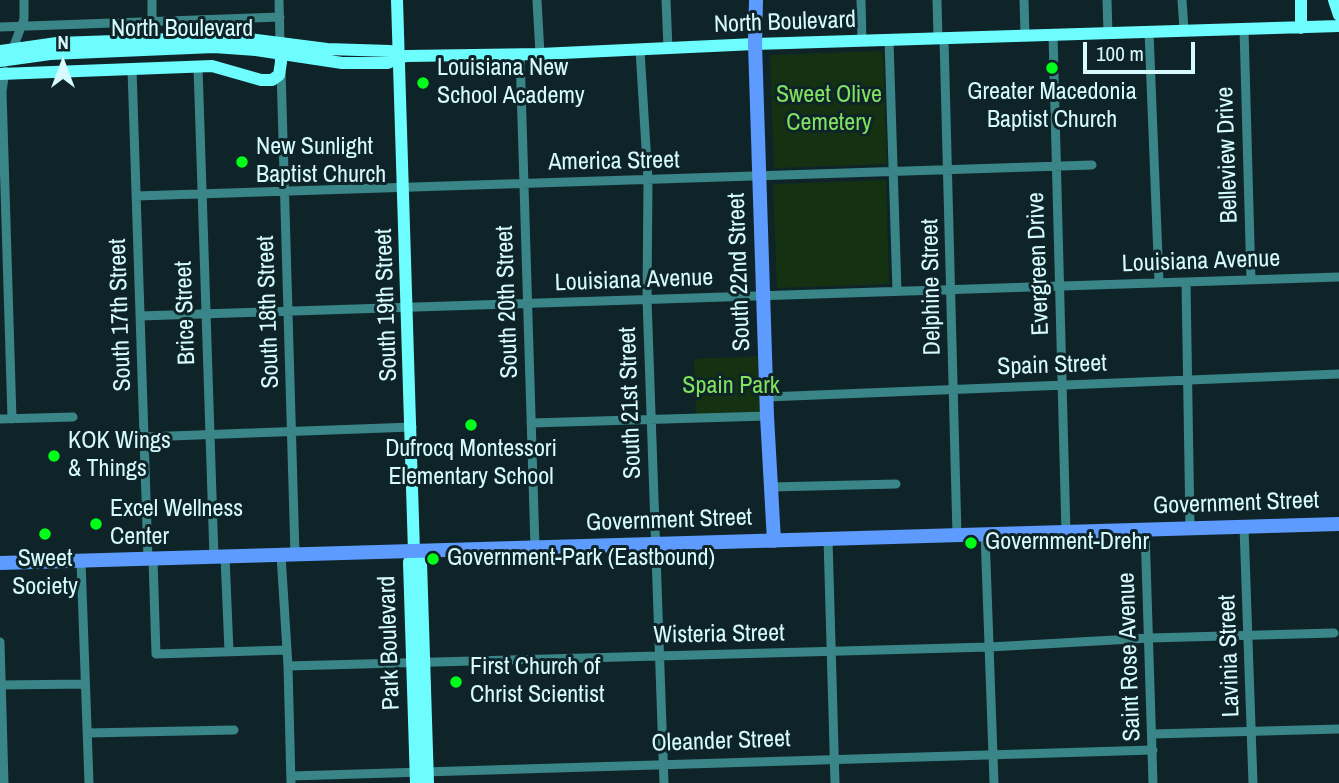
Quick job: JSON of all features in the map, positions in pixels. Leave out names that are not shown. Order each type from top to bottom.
[{"type":"main road","name":"South 22nd Street","points":[[756,0],[763,296],[774,541]]},
{"type":"main road","name":"Government Street","points":[[0,564],[1339,524]]},
{"type":"street","points":[[7,50],[22,26],[24,0]]},
{"type":"street","points":[[152,0],[152,21]]},
{"type":"street","points":[[279,0],[280,48]]},
{"type":"street","name":"South 19th Street","points":[[397,0],[414,552]]},
{"type":"street","points":[[537,0],[540,54]]},
{"type":"street","points":[[666,0],[668,48]]},
{"type":"street","points":[[861,0],[862,41]]},
{"type":"street","name":"Delphine Street","points":[[937,0],[948,171],[957,535]]},
{"type":"street","points":[[1024,0],[1025,37]]},
{"type":"street","points":[[1107,0],[1108,33]]},
{"type":"street","points":[[1182,0],[1184,30]]},
{"type":"street","points":[[1301,0],[1301,28]]},
{"type":"street","points":[[1334,0],[1339,15]]},
{"type":"street","name":"North Boulevard","points":[[0,28],[280,17]]},
{"type":"street","name":"North Boulevard","points":[[1,69],[50,54],[233,37],[356,64],[388,63],[400,57],[1339,26]]},
{"type":"street","points":[[0,28],[8,34],[7,50],[1,69],[12,419]]},
{"type":"street","name":"Belleview Drive","points":[[1244,29],[1251,281]]},
{"type":"street","points":[[1149,32],[1159,282]]},
{"type":"street","name":"Evergreen Drive","points":[[1054,35],[1055,165],[1066,533]]},
{"type":"street","points":[[889,41],[897,291]]},
{"type":"street","name":"North Boulevard","points":[[7,50],[57,43],[143,45]]},
{"type":"street","name":"North Boulevard","points":[[1,69],[218,67],[261,80],[277,77],[281,68],[280,48]]},
{"type":"street","name":"South 21st Street","points":[[640,50],[648,180],[646,299],[664,783]]},
{"type":"street","name":"South 20th Street","points":[[520,54],[535,548]]},
{"type":"street","name":"Brice Street","points":[[198,67],[210,434],[229,651]]},
{"type":"street","name":"South 18th Street","points":[[281,68],[292,431],[287,650],[291,779]]},
{"type":"street","name":"South 17th Street","points":[[132,69],[144,437],[156,654],[229,651]]},
{"type":"street","name":"America Street","points":[[136,196],[1092,165]]},
{"type":"street","name":"Louisiana Avenue","points":[[140,316],[1339,277]]},
{"type":"street","points":[[1186,282],[1190,528]]},
{"type":"street","name":"Spain Street","points":[[767,397],[1339,374]]},
{"type":"street","points":[[531,423],[767,416]]},
{"type":"street","points":[[0,419],[73,417]]},
{"type":"street","points":[[144,437],[412,427]]},
{"type":"street","points":[[771,487],[896,484]]},
{"type":"street","name":"Lavinia Street","points":[[1244,527],[1253,783]]},
{"type":"street","name":"Saint Rose Avenue","points":[[1145,530],[1153,783]]},
{"type":"street","points":[[985,534],[994,783]]},
{"type":"street","points":[[828,539],[835,783]]},
{"type":"street","name":"Park Boulevard","points":[[418,661],[422,600],[421,562],[414,552],[409,562],[418,661],[422,777]]},
{"type":"street","points":[[82,561],[89,783]]},
{"type":"street","name":"Wisteria Street","points":[[288,666],[990,647],[1150,638],[1334,633]]},
{"type":"street","points":[[0,642],[4,783]]},
{"type":"street","points":[[229,651],[287,650]]},
{"type":"street","points":[[1,685],[85,684]]},
{"type":"street","points":[[1153,734],[1339,729]]},
{"type":"street","points":[[88,733],[234,730]]},
{"type":"street","name":"Oleander Street","points":[[291,779],[422,777],[663,763],[1153,750]]},
{"type":"green space","name":"Sweet Olive Cemetery","points":[[883,51],[887,164],[774,168],[770,55]]},
{"type":"green space","name":"Sweet Olive Cemetery","points":[[886,180],[889,284],[777,288],[773,184]]},
{"type":"green space","name":"Spain Park","points":[[766,356],[767,416],[696,418],[694,359]]},
{"type":"place","name":"Greater Macedonia Baptist Church","points":[[1052,68]]},
{"type":"place","name":"Louisiana New School Academy","points":[[423,83]]},
{"type":"place","name":"New Sunlight Baptist Church","points":[[242,162]]},
{"type":"place","name":"Dufrocq Montessori Elementary School","points":[[471,425]]},
{"type":"place","name":"KOK Wings & Things","points":[[54,456]]},
{"type":"place","name":"Excel Wellness Center","points":[[96,524]]},
{"type":"place","name":"Sweet Society","points":[[45,534]]},
{"type":"place","name":"Government-Drehr","points":[[971,543]]},
{"type":"place","name":"Government-Park (Eastbound)","points":[[433,559]]},
{"type":"place","name":"First Church of Christ Scientist","points":[[456,682]]}]
